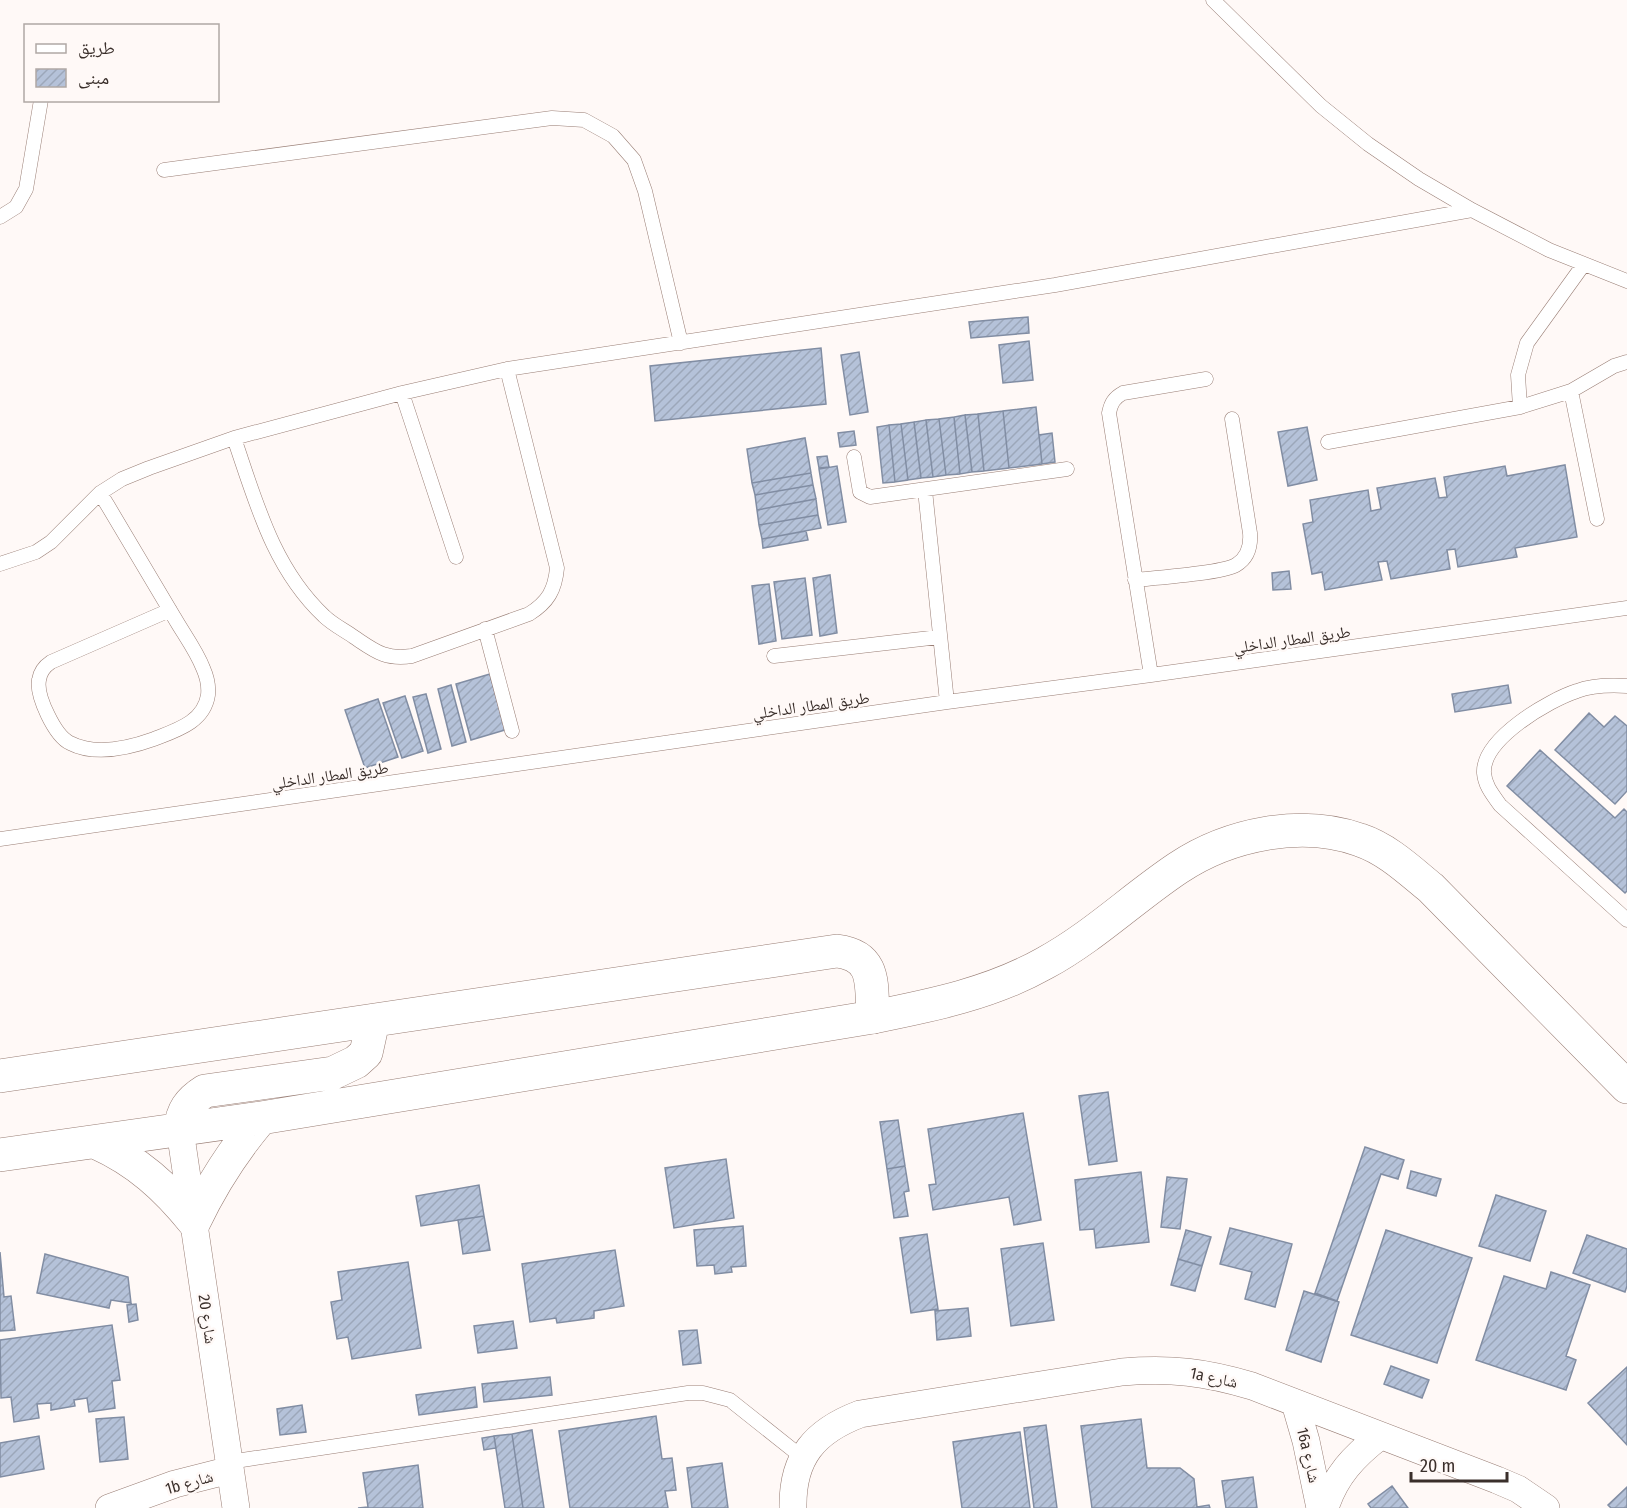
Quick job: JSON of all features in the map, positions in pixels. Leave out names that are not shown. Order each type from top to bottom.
[{"type":"street","points":[[0,1155],[261,1118],[873,1017],[960,999],[1004,983],[1046,963],[1180,867],[1219,847],[1265,832],[1313,830],[1360,840],[1399,860],[1431,888],[1627,1087]]},
{"type":"street","points":[[0,1076],[837,951],[849,952],[859,957],[867,966],[871,976],[873,1017]]},
{"type":"street","points":[[180,1130],[186,1106],[205,1091],[343,1069],[366,1053],[374,1021]]},
{"type":"street","points":[[97,1143],[120,1153],[141,1167],[177,1201],[194,1222],[207,1194],[224,1167],[261,1118]]},
{"type":"street","name":"شارع 20","points":[[180,1130],[230,1466],[230,1508]]},
{"type":"street","name":"1a شارع","points":[[803,1458],[817,1438],[837,1423],[860,1414],[1122,1372],[1152,1369],[1188,1371],[1222,1377],[1497,1480],[1518,1489],[1546,1508]]},
{"type":"street","name":"16a شارع","points":[[1295,1403],[1309,1450],[1320,1508]]},
{"type":"street","name":"16a شارع","points":[[1325,1508],[1329,1494],[1342,1471],[1380,1436]]},
{"type":"street","points":[[794,1508],[794,1482],[803,1458]]},
{"type":"street","name":"1b شارع","points":[[109,1508],[230,1466]]},
{"type":"street","name":"1b شارع","points":[[114,1507],[119,1508]]},
{"type":"lane","points":[[1213,0],[1321,106],[1368,144],[1419,179],[1472,210],[1549,250],[1627,281]]},
{"type":"lane","points":[[0,217],[16,207],[27,189],[41,102]]},
{"type":"lane","points":[[164,170],[552,118],[584,120],[613,136],[634,160],[645,191],[681,343]]},
{"type":"lane","points":[[0,564],[20,559],[51,542],[100,493],[122,479],[234,438],[402,393],[507,369],[1054,285],[1472,210]]},
{"type":"lane","points":[[1520,407],[1518,375],[1520,360],[1527,343],[1584,264]]},
{"type":"lane","points":[[1328,442],[1520,407],[1571,391],[1614,366],[1627,362]]},
{"type":"lane","points":[[234,438],[265,527],[290,576],[325,617],[375,651],[398,658],[412,656],[529,614],[551,595],[556,582],[557,568],[507,369]]},
{"type":"lane","points":[[1150,675],[1109,413],[1110,406],[1117,396],[1123,393],[1206,380]]},
{"type":"lane","points":[[1571,391],[1596,519]]},
{"type":"lane","points":[[402,393],[456,557]]},
{"type":"lane","points":[[1136,580],[1227,568],[1235,566],[1248,553],[1251,543],[1250,533],[1232,419]]},
{"type":"lane","points":[[854,456],[860,492],[870,497],[1067,469]]},
{"type":"lane","points":[[926,490],[946,702]]},
{"type":"lane","points":[[100,493],[170,610],[202,666],[208,680],[208,696],[202,710],[192,722],[179,730],[126,747],[105,750],[66,742],[52,724],[38,688],[38,681],[45,666],[170,610]]},
{"type":"lane","name":"طريق المطار الداخلي","points":[[0,839],[946,702],[1627,608]]},
{"type":"lane","points":[[485,630],[512,731]]},
{"type":"lane","points":[[774,656],[939,637]]},
{"type":"lane","points":[[1627,686],[1604,685],[1577,690],[1552,701],[1513,727],[1499,740],[1489,752],[1484,771],[1489,790],[1500,805],[1627,920]]},
{"type":"lane","points":[[230,1466],[688,1393],[703,1393],[730,1400],[803,1458]]},
{"type":"building","points":[[1028,317],[1029,333],[971,338],[969,322]]},
{"type":"building","points":[[1029,341],[1033,380],[1003,383],[999,345]]},
{"type":"building","points":[[821,348],[826,404],[655,421],[650,366]]},
{"type":"building","points":[[859,352],[868,412],[850,415],[841,355]]},
{"type":"building","points":[[1036,407],[1042,464],[1009,468],[1003,411]]},
{"type":"building","points":[[1003,411],[1009,468],[984,471],[978,414]]},
{"type":"building","points":[[978,414],[984,471],[972,472],[965,415]]},
{"type":"building","points":[[965,415],[972,472],[960,474],[954,417]]},
{"type":"building","points":[[954,417],[960,474],[946,475],[939,419]]},
{"type":"building","points":[[939,419],[946,475],[933,477],[926,420]]},
{"type":"building","points":[[926,420],[933,477],[921,478],[914,422]]},
{"type":"building","points":[[914,422],[921,478],[908,480],[901,424]]},
{"type":"building","points":[[901,424],[908,480],[895,482],[889,425]]},
{"type":"building","points":[[889,425],[895,482],[883,483],[877,427]]},
{"type":"building","points":[[1307,427],[1317,480],[1288,486],[1278,432]]},
{"type":"building","points":[[854,431],[856,445],[840,447],[838,433]]},
{"type":"building","points":[[1052,433],[1055,462],[1042,464],[1039,435]]},
{"type":"building","points":[[805,438],[811,473],[752,483],[747,449]]},
{"type":"building","points":[[827,456],[829,467],[819,468],[817,457]]},
{"type":"building","points":[[1565,465],[1577,537],[1515,548],[1517,557],[1458,567],[1455,549],[1447,550],[1450,569],[1391,579],[1387,561],[1378,562],[1382,580],[1325,590],[1322,572],[1312,574],[1303,524],[1313,522],[1310,500],[1368,490],[1371,511],[1381,509],[1377,488],[1435,478],[1439,498],[1447,497],[1444,477],[1505,466],[1507,476]]},
{"type":"building","points":[[837,466],[846,522],[828,525],[819,469]]},
{"type":"building","points":[[811,473],[813,485],[755,495],[752,483]]},
{"type":"building","points":[[813,485],[816,499],[757,510],[755,495]]},
{"type":"building","points":[[816,499],[818,515],[759,525],[757,510]]},
{"type":"building","points":[[818,515],[821,528],[762,539],[759,525]]},
{"type":"building","points":[[806,531],[808,540],[763,548],[762,539]]},
{"type":"building","points":[[1289,571],[1291,589],[1273,590],[1272,573]]},
{"type":"building","points":[[830,575],[837,633],[820,636],[813,578]]},
{"type":"building","points":[[805,578],[812,635],[782,639],[774,582]]},
{"type":"building","points":[[769,584],[776,641],[759,644],[752,586]]},
{"type":"building","points":[[490,674],[505,730],[471,740],[456,684]]},
{"type":"building","points":[[451,685],[466,742],[452,746],[438,689]]},
{"type":"building","points":[[1508,685],[1511,703],[1455,712],[1452,694]]},
{"type":"building","points":[[426,694],[441,749],[428,753],[413,697]]},
{"type":"building","points":[[405,696],[423,751],[402,758],[383,703]]},
{"type":"building","points":[[378,699],[398,757],[365,768],[345,710]]},
{"type":"building","points":[[1589,713],[1604,727],[1615,716],[1627,726],[1627,791],[1615,804],[1555,750]]},
{"type":"building","points":[[1540,750],[1615,818],[1624,809],[1627,812],[1627,891],[1625,893],[1507,786]]},
{"type":"building","points":[[1108,1092],[1117,1161],[1089,1165],[1079,1096]]},
{"type":"building","points":[[1023,1113],[1041,1220],[1014,1225],[1009,1197],[933,1210],[929,1185],[936,1184],[928,1129]]},
{"type":"building","points":[[898,1120],[905,1166],[887,1169],[880,1122]]},
{"type":"building","points":[[1365,1147],[1404,1160],[1398,1179],[1381,1174],[1337,1301],[1315,1293]]},
{"type":"building","points":[[726,1159],[734,1218],[674,1228],[665,1168]]},
{"type":"building","points":[[905,1166],[909,1191],[904,1192],[908,1216],[894,1218],[887,1169]]},
{"type":"building","points":[[1411,1171],[1441,1179],[1436,1196],[1407,1188]]},
{"type":"building","points":[[1141,1172],[1149,1242],[1096,1248],[1094,1229],[1080,1230],[1075,1180]]},
{"type":"building","points":[[1167,1177],[1187,1179],[1180,1229],[1161,1227]]},
{"type":"building","points":[[479,1185],[484,1216],[421,1226],[416,1196]]},
{"type":"building","points":[[1496,1195],[1546,1211],[1530,1261],[1479,1246]]},
{"type":"building","points":[[484,1216],[490,1250],[463,1254],[458,1220]]},
{"type":"building","points":[[743,1226],[746,1266],[731,1267],[732,1272],[715,1274],[714,1265],[697,1266],[694,1230]]},
{"type":"building","points":[[1230,1228],[1292,1244],[1275,1307],[1245,1299],[1252,1272],[1220,1264]]},
{"type":"building","points":[[1186,1230],[1211,1237],[1202,1266],[1178,1259]]},
{"type":"building","points":[[1386,1230],[1472,1258],[1437,1363],[1351,1335]]},
{"type":"building","points":[[927,1234],[938,1309],[911,1313],[900,1238]]},
{"type":"building","points":[[1587,1235],[1627,1249],[1625,1292],[1573,1273]]},
{"type":"building","points":[[1043,1243],[1054,1320],[1011,1326],[1001,1249]]},
{"type":"building","points":[[615,1250],[624,1306],[594,1311],[594,1318],[557,1323],[556,1318],[530,1322],[522,1264]]},
{"type":"building","points":[[0,1252],[4,1297],[11,1296],[15,1330],[0,1331]]},
{"type":"building","points":[[45,1254],[128,1277],[131,1303],[111,1300],[109,1308],[37,1293]]},
{"type":"building","points":[[1178,1259],[1202,1266],[1195,1291],[1171,1285]]},
{"type":"building","points":[[408,1262],[421,1348],[352,1359],[348,1337],[337,1339],[331,1302],[342,1300],[338,1272]]},
{"type":"building","points":[[1551,1272],[1590,1285],[1566,1356],[1576,1360],[1566,1390],[1476,1360],[1504,1276],[1546,1289]]},
{"type":"building","points":[[1304,1291],[1339,1302],[1321,1362],[1286,1350]]},
{"type":"building","points":[[136,1304],[138,1320],[129,1322],[127,1305]]},
{"type":"building","points":[[968,1308],[971,1336],[937,1340],[935,1311]]},
{"type":"building","points":[[513,1321],[517,1348],[478,1353],[474,1326]]},
{"type":"building","points":[[112,1325],[120,1380],[112,1381],[115,1408],[89,1412],[87,1398],[74,1400],[75,1406],[51,1410],[51,1403],[37,1404],[39,1418],[14,1422],[11,1397],[1,1398],[0,1340]]},
{"type":"building","points":[[697,1330],[701,1363],[683,1365],[679,1331]]},
{"type":"building","points":[[1391,1366],[1429,1380],[1422,1398],[1384,1384]]},
{"type":"building","points":[[1627,1367],[1627,1445],[1588,1403]]},
{"type":"building","points":[[550,1377],[552,1395],[484,1402],[482,1384]]},
{"type":"building","points":[[475,1387],[477,1407],[419,1415],[416,1395]]},
{"type":"building","points":[[302,1405],[306,1432],[280,1435],[277,1409]]},
{"type":"building","points":[[656,1416],[662,1459],[672,1458],[676,1490],[665,1491],[668,1508],[570,1508],[559,1431]]},
{"type":"building","points":[[124,1417],[128,1459],[100,1462],[96,1419]]},
{"type":"building","points":[[1141,1419],[1147,1468],[1180,1468],[1194,1479],[1197,1507],[1209,1505],[1210,1508],[1092,1508],[1081,1426]]},
{"type":"building","points":[[1046,1425],[1057,1508],[1034,1508],[1024,1428]]},
{"type":"building","points":[[532,1430],[544,1508],[523,1508],[512,1434]]},
{"type":"building","points":[[1020,1432],[1030,1508],[962,1508],[953,1442]]},
{"type":"building","points":[[512,1434],[523,1508],[505,1508],[494,1436]]},
{"type":"building","points":[[39,1436],[44,1469],[0,1477],[0,1443]]},
{"type":"building","points":[[494,1436],[496,1448],[484,1450],[482,1438]]},
{"type":"building","points":[[722,1463],[728,1508],[692,1508],[687,1468]]},
{"type":"building","points":[[418,1465],[423,1508],[358,1508],[368,1507],[363,1473]]},
{"type":"building","points":[[1253,1477],[1257,1508],[1226,1508],[1222,1481]]},
{"type":"building","points":[[1392,1486],[1408,1508],[1371,1508],[1368,1504]]},
{"type":"building","points":[[1627,1487],[1627,1508],[1611,1508],[1608,1505]]}]
